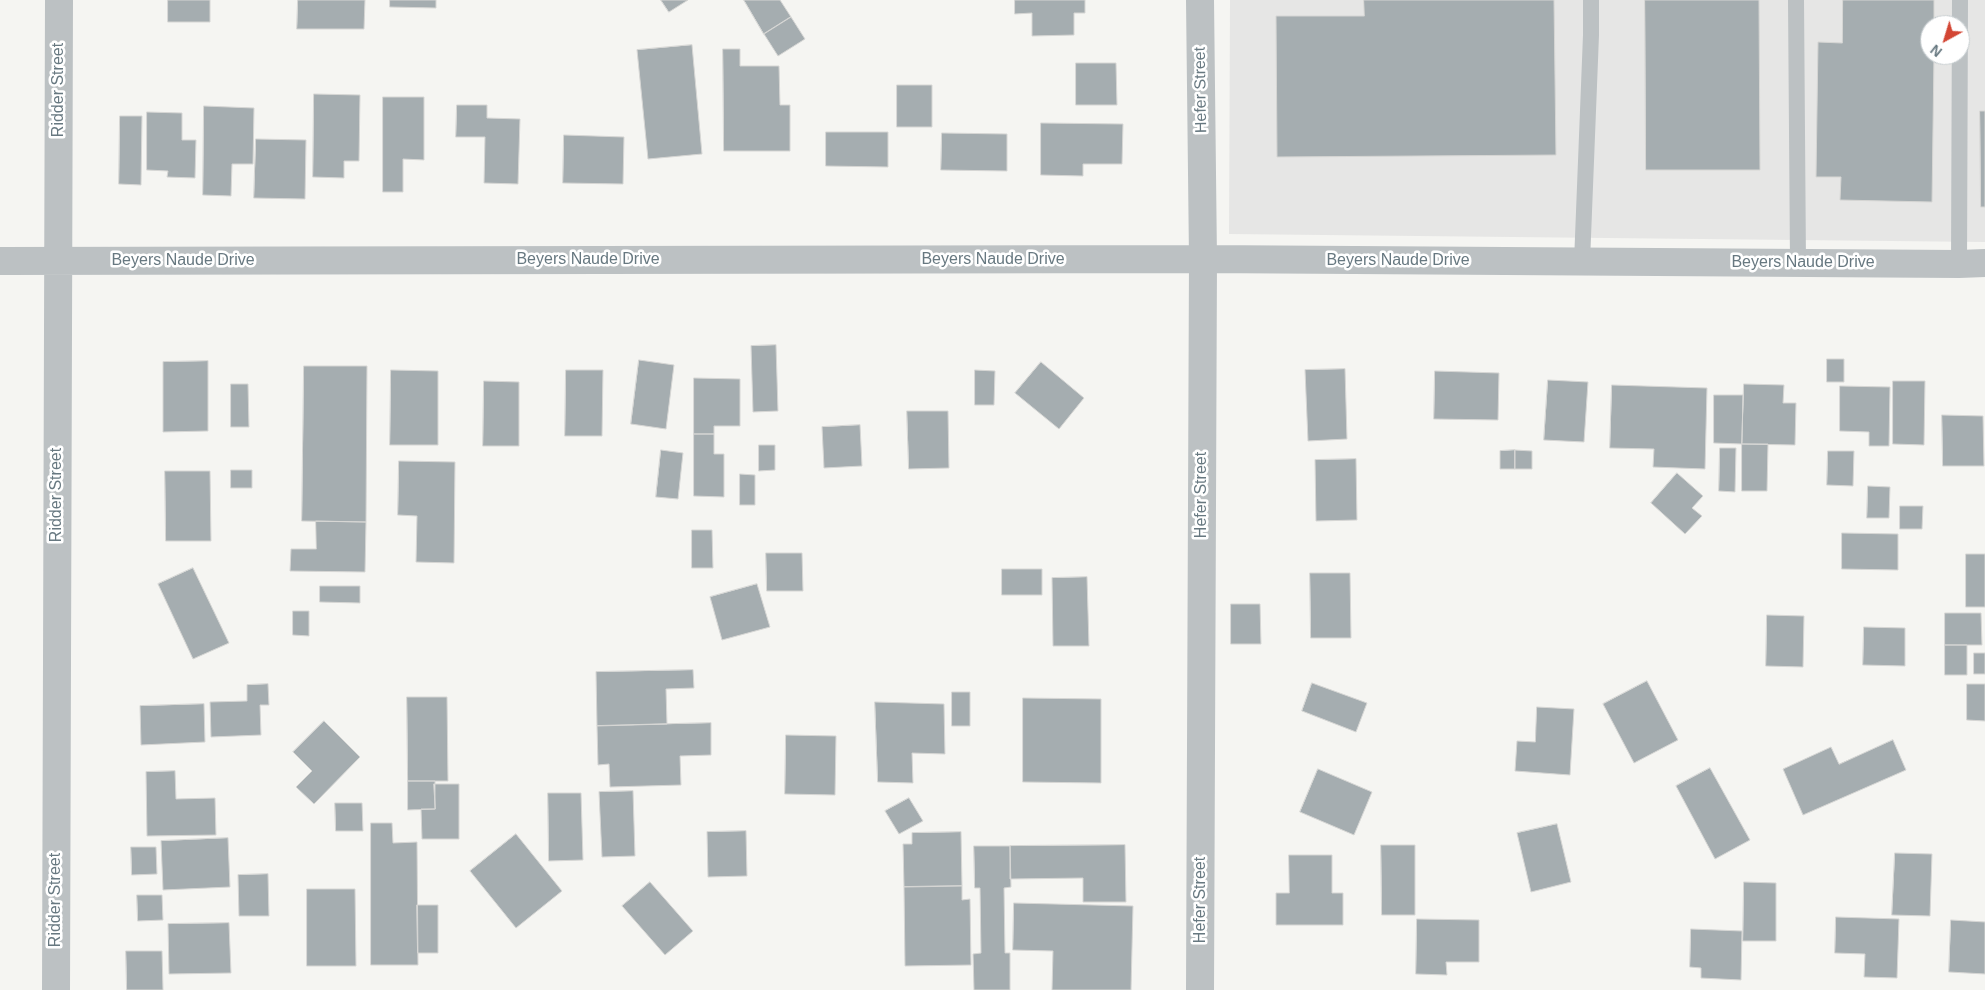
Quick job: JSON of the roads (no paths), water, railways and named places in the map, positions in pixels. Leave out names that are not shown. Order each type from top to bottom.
[{"type":"street","name":"Ridder Street","points":[[56,990],[60,0]]},
{"type":"street","name":"Hefer Street","points":[[1200,0],[1203,259],[1200,990]]},
{"type":"street","name":"Beyers Naude Drive","points":[[0,261],[1203,259],[1972,264]]},
{"type":"lane","points":[[1582,262],[1591,0]]},
{"type":"lane","points":[[1796,0],[1798,263]]},
{"type":"lane","points":[[1960,0],[1972,264]]}]
